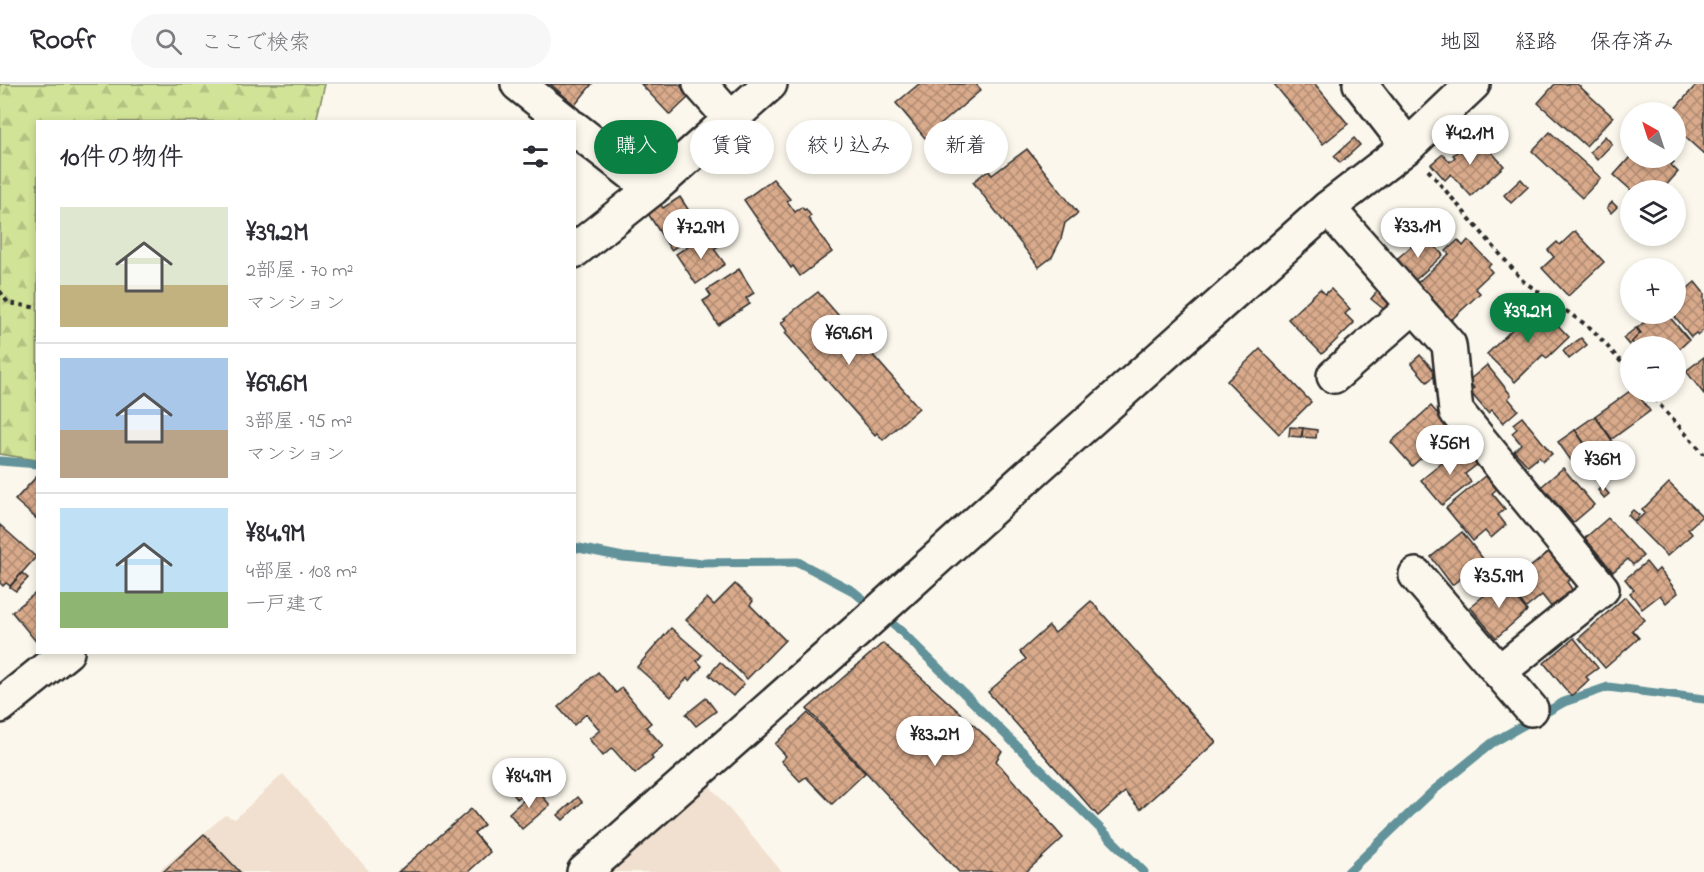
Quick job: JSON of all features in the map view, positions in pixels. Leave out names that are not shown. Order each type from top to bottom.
[{"type":"street","points":[[518,84],[563,120]]},
{"type":"street","points":[[700,84],[731,119]]},
{"type":"street","points":[[576,249],[652,189],[770,84]]},
{"type":"street","points":[[1360,84],[1408,146]]},
{"type":"street","points":[[584,872],[858,630],[1328,208],[1408,146],[1473,84]]},
{"type":"street","points":[[576,130],[652,189]]},
{"type":"street","points":[[1328,208],[1449,345],[1456,411],[1602,589],[1499,672]]},
{"type":"street","points":[[1334,376],[1414,305]]},
{"type":"street","points":[[1416,575],[1531,709]]},
{"type":"street","points":[[0,706],[65,654]]},
{"type":"path","points":[[1408,146],[1523,281],[1592,329],[1620,361]]},
{"type":"path","points":[[0,291],[9,303],[36,308]]},
{"type":"path","points":[[1657,402],[1704,454]]},
{"type":"shaded area","points":[[283,774],[370,872],[158,872],[225,815],[235,819]]},
{"type":"shaded area","points":[[709,785],[782,872],[611,872]]},
{"type":"green space","points":[[0,84],[325,84],[316,120],[36,120],[36,460],[0,454]]},
{"type":"building","points":[[550,84],[592,84],[575,105]]},
{"type":"building","points":[[641,84],[679,84],[690,96],[670,115]]},
{"type":"building","points":[[919,84],[976,84],[981,90],[946,120],[924,120],[924,137],[896,103]]},
{"type":"building","points":[[1274,84],[1315,84],[1348,124],[1323,144]]},
{"type":"building","points":[[1555,84],[1577,84],[1613,117],[1586,146],[1538,103]]},
{"type":"building","points":[[1697,84],[1704,84],[1704,154],[1686,138],[1686,102],[1681,102]]},
{"type":"building","points":[[1550,132],[1601,178],[1582,198],[1532,151]]},
{"type":"building","points":[[1477,136],[1504,166],[1471,196],[1451,174],[1445,180],[1431,164],[1443,154],[1450,162],[1455,157],[1453,155]]},
{"type":"building","points":[[1605,136],[1612,144],[1597,160],[1590,152]]},
{"type":"building","points":[[1354,138],[1360,145],[1340,163],[1334,156]]},
{"type":"building","points":[[1027,149],[1078,213],[1065,223],[1061,239],[1052,257],[1039,267],[973,182],[983,174],[1008,174],[1008,163]]},
{"type":"building","points":[[1620,168],[1674,168],[1678,172],[1671,180],[1620,180],[1614,175]]},
{"type":"building","points":[[773,179],[790,199],[787,201],[795,212],[802,207],[806,209],[811,216],[808,218],[832,252],[800,276],[793,266],[791,268],[744,200]]},
{"type":"building","points":[[1521,179],[1528,187],[1511,203],[1504,195]]},
{"type":"building","points":[[680,197],[697,223],[680,234],[684,242],[671,250],[647,212],[660,204],[663,208]]},
{"type":"building","points":[[1612,202],[1617,207],[1611,213],[1607,208]]},
{"type":"building","points":[[1575,231],[1604,262],[1568,296],[1542,268],[1554,257],[1548,250],[1557,242],[1560,245]]},
{"type":"building","points":[[1425,235],[1443,255],[1412,283],[1393,262]]},
{"type":"building","points":[[715,237],[720,245],[714,249],[725,264],[696,284],[676,254],[698,240],[702,246]]},
{"type":"building","points":[[1458,240],[1463,246],[1468,240],[1491,264],[1488,267],[1492,272],[1475,288],[1480,293],[1448,323],[1414,286],[1449,254],[1446,251]]},
{"type":"building","points":[[739,269],[754,293],[746,298],[750,304],[718,325],[703,301],[711,296],[707,290]]},
{"type":"building","points":[[1695,282],[1704,293],[1704,330],[1691,337],[1681,324],[1686,324],[1686,290]]},
{"type":"building","points":[[1320,289],[1325,294],[1331,289],[1350,309],[1345,314],[1354,323],[1322,354],[1288,319]]},
{"type":"building","points":[[1378,290],[1393,302],[1386,311],[1371,299]]},
{"type":"building","points":[[818,292],[919,408],[883,440],[877,433],[875,435],[785,333],[787,331],[781,323],[786,319],[784,318]]},
{"type":"building","points":[[1537,308],[1544,315],[1546,313],[1569,337],[1547,358],[1543,355],[1515,382],[1487,354]]},
{"type":"building","points":[[1642,324],[1675,324],[1686,336],[1637,336],[1641,333],[1637,328]]},
{"type":"building","points":[[1636,328],[1640,333],[1637,336],[1626,336]]},
{"type":"building","points":[[1581,338],[1587,345],[1569,359],[1563,351]]},
{"type":"building","points":[[1260,349],[1311,402],[1279,434],[1227,381]]},
{"type":"building","points":[[1420,355],[1437,374],[1427,382],[1411,363]]},
{"type":"building","points":[[1704,357],[1704,394],[1686,371]]},
{"type":"building","points":[[1487,365],[1511,395],[1508,398],[1518,410],[1503,423],[1492,410],[1488,413],[1470,392],[1474,388],[1468,381]]},
{"type":"building","points":[[1620,398],[1620,402],[1643,402],[1650,411],[1612,439],[1595,416]]},
{"type":"building","points":[[1431,406],[1450,428],[1435,442],[1437,444],[1412,466],[1391,442]]},
{"type":"building","points":[[1595,416],[1613,442],[1594,456],[1575,430]]},
{"type":"building","points":[[1522,417],[1552,454],[1543,461],[1539,457],[1528,466],[1514,451],[1521,444],[1512,433],[1517,429],[1513,424]]},
{"type":"building","points":[[1290,427],[1303,428],[1301,437],[1289,436]]},
{"type":"building","points":[[1303,428],[1317,430],[1316,438],[1302,437]]},
{"type":"building","points":[[1575,430],[1594,458],[1577,469],[1558,442]]},
{"type":"building","points":[[1463,446],[1478,464],[1465,474],[1471,482],[1442,505],[1421,480]]},
{"type":"building","points":[[1563,468],[1594,505],[1573,523],[1542,486]]},
{"type":"building","points":[[1486,475],[1497,489],[1492,493],[1505,509],[1498,515],[1506,525],[1491,538],[1485,531],[1473,541],[1446,508]]},
{"type":"building","points":[[36,477],[36,518],[15,500]]},
{"type":"building","points":[[1669,483],[1702,516],[1688,529],[1692,534],[1667,556],[1634,523],[1645,513],[1642,510]]},
{"type":"building","points":[[1602,486],[1609,494],[1604,498],[1598,490]]},
{"type":"building","points":[[1633,510],[1639,515],[1634,521],[1628,515]]},
{"type":"building","points":[[1608,518],[1643,556],[1633,565],[1628,559],[1613,572],[1585,538]]},
{"type":"building","points":[[0,525],[36,557],[10,586],[6,583],[3,586],[0,583]]},
{"type":"building","points":[[1462,532],[1488,565],[1473,576],[1470,571],[1452,585],[1431,557]]},
{"type":"building","points":[[1550,551],[1572,578],[1567,582],[1574,592],[1553,609],[1542,595],[1526,608],[1508,585]]},
{"type":"building","points":[[1646,562],[1655,573],[1659,569],[1678,593],[1666,603],[1660,595],[1642,609],[1630,593],[1634,590],[1625,579]]},
{"type":"building","points":[[22,573],[28,578],[16,591],[10,587]]},
{"type":"building","points":[[1502,581],[1527,611],[1496,638],[1470,607]]},
{"type":"building","points":[[735,584],[753,601],[750,605],[785,640],[747,679],[686,620],[707,598],[714,605]]},
{"type":"building","points":[[36,593],[36,642],[12,612]]},
{"type":"building","points":[[1625,597],[1645,620],[1632,630],[1639,638],[1605,668],[1579,638]]},
{"type":"building","points":[[1091,601],[1216,742],[1140,809],[1125,792],[1098,816],[988,692],[1026,659],[1020,652],[1049,626],[1055,633]]},
{"type":"building","points":[[671,628],[702,655],[697,661],[702,666],[690,681],[687,678],[671,697],[637,667]]},
{"type":"building","points":[[1574,638],[1598,668],[1586,677],[1589,680],[1571,696],[1544,663]]},
{"type":"building","points":[[883,643],[1002,751],[996,761],[1063,838],[1026,872],[959,872],[807,709]]},
{"type":"building","points":[[720,662],[744,684],[733,696],[709,675]]},
{"type":"building","points":[[598,672],[616,693],[622,688],[651,723],[646,727],[663,746],[651,756],[653,759],[635,774],[612,748],[603,756],[589,739],[600,730],[586,714],[574,725],[558,707]]},
{"type":"building","points":[[706,698],[716,711],[696,726],[686,714]]},
{"type":"building","points":[[808,713],[865,773],[832,804],[806,777],[800,781],[781,761],[786,756],[775,744]]},
{"type":"building","points":[[528,777],[534,786],[517,799],[510,790]]},
{"type":"building","points":[[536,789],[550,805],[522,829],[509,813]]},
{"type":"building","points":[[578,797],[582,802],[563,820],[558,815]]},
{"type":"building","points":[[471,809],[484,825],[474,833],[490,852],[468,872],[398,872]]},
{"type":"building","points":[[204,834],[240,872],[163,872]]},
{"type":"waterway","points":[[0,461],[36,464]]},
{"type":"waterway","points":[[576,547],[623,557],[695,563],[798,562],[853,591],[902,632],[1144,872]]},
{"type":"waterway","points":[[1348,872],[1434,790],[1492,743],[1564,702],[1608,687],[1704,699]]}]
